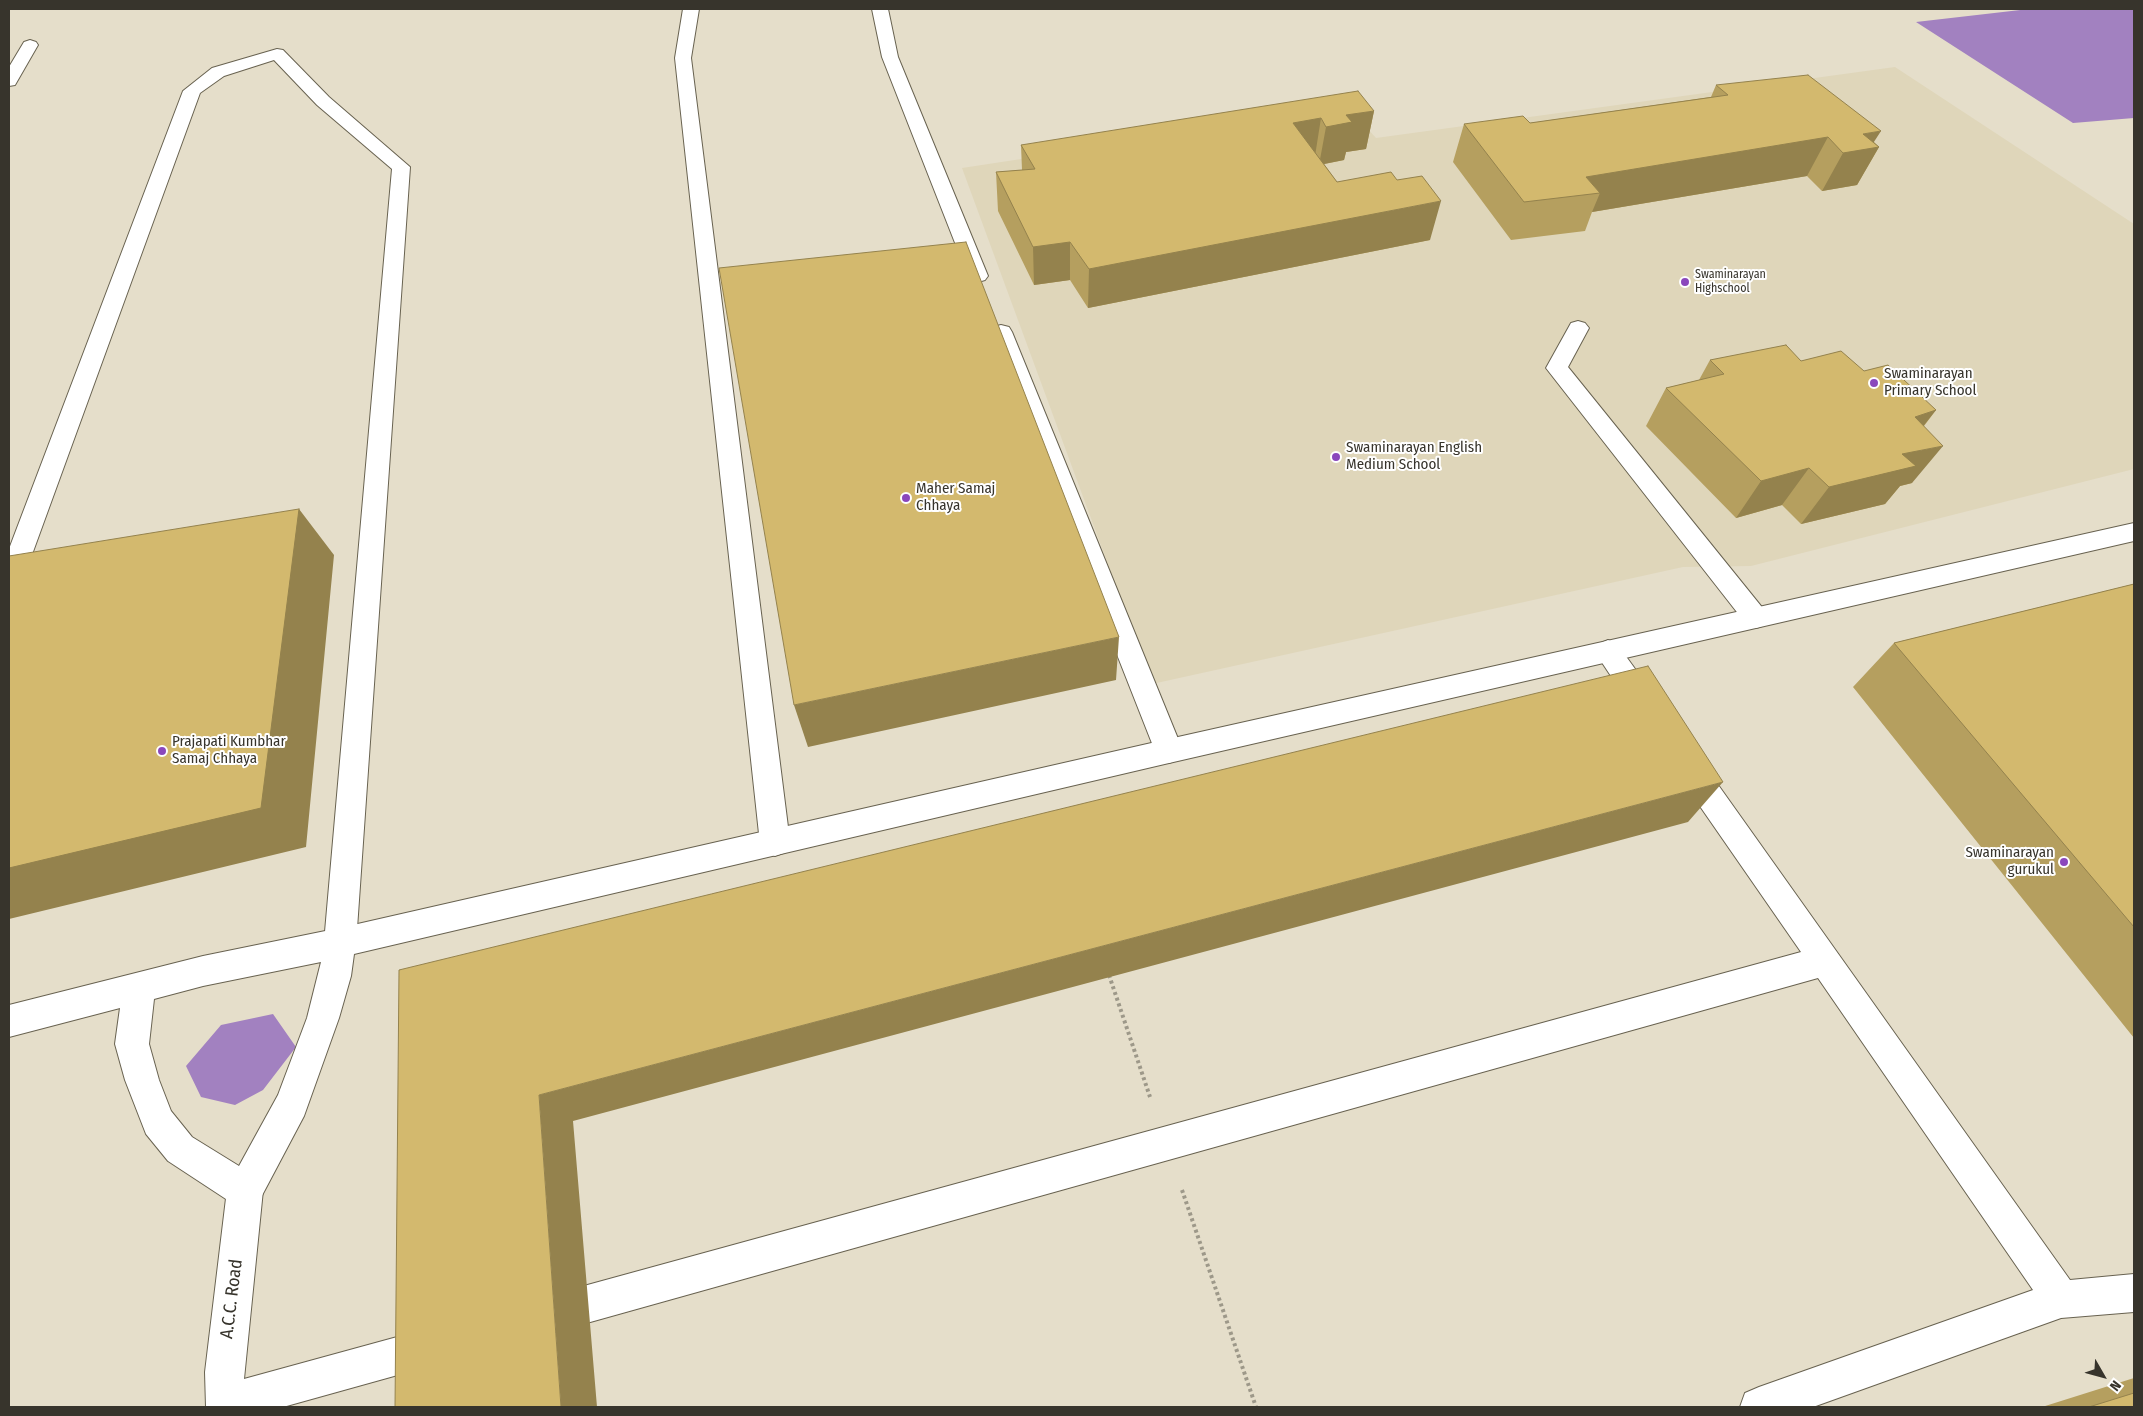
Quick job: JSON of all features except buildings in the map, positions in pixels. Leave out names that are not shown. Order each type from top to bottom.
[{"type":"street","points":[[691,9],[683,58],[775,843]]},
{"type":"street","points":[[880,9],[890,57],[1169,751]]},
{"type":"street","points":[[9,81],[30,45]]},
{"type":"street","points":[[9,582],[192,92],[218,72],[277,54],[323,101],[401,166],[340,943],[335,976],[292,1104],[246,1190],[180,1149],[158,1122],[142,1080],[132,1044],[139,987]]},
{"type":"street","points":[[1578,328],[1557,368],[1756,618]]},
{"type":"street","points":[[9,1021],[203,971],[340,943],[1169,751],[2134,532]]},
{"type":"street","points":[[1608,651],[2061,1299]]},
{"type":"street","points":[[522,1322],[1824,961]]},
{"type":"street","name":"A.C.C. Road","points":[[225,1406],[224,1372],[246,1190]]},
{"type":"street","points":[[1759,1407],[2061,1299],[2134,1293]]},
{"type":"street","points":[[225,1406],[464,1338]]},
{"type":"path","points":[[1107,968],[1151,1099]]},
{"type":"path","points":[[1180,1183],[1256,1407]]},
{"type":"shaded area","points":[[2029,9],[2134,9],[2134,118],[2073,123],[1916,22]]},
{"type":"shaded area","points":[[1895,67],[2134,224],[2134,469],[1751,566],[1683,567],[1152,684],[962,168],[1350,109],[1376,138]]},
{"type":"shaded area","points":[[273,1014],[296,1047],[263,1090],[235,1105],[201,1097],[186,1066],[221,1025]]},
{"type":"place","name":"Swaminarayan Highschool","points":[[1685,282]]},
{"type":"place","name":"Swaminarayan Primary School","points":[[1874,383]]},
{"type":"place","name":"Swaminarayan English Medium School","points":[[1336,457]]},
{"type":"place","name":"Maher Samaj Chhaya","points":[[906,498]]},
{"type":"place","name":"Prajapati Kumbhar Samaj Chhaya","points":[[162,751]]},
{"type":"place","name":"Swaminarayan gurukul","points":[[2064,862]]}]
